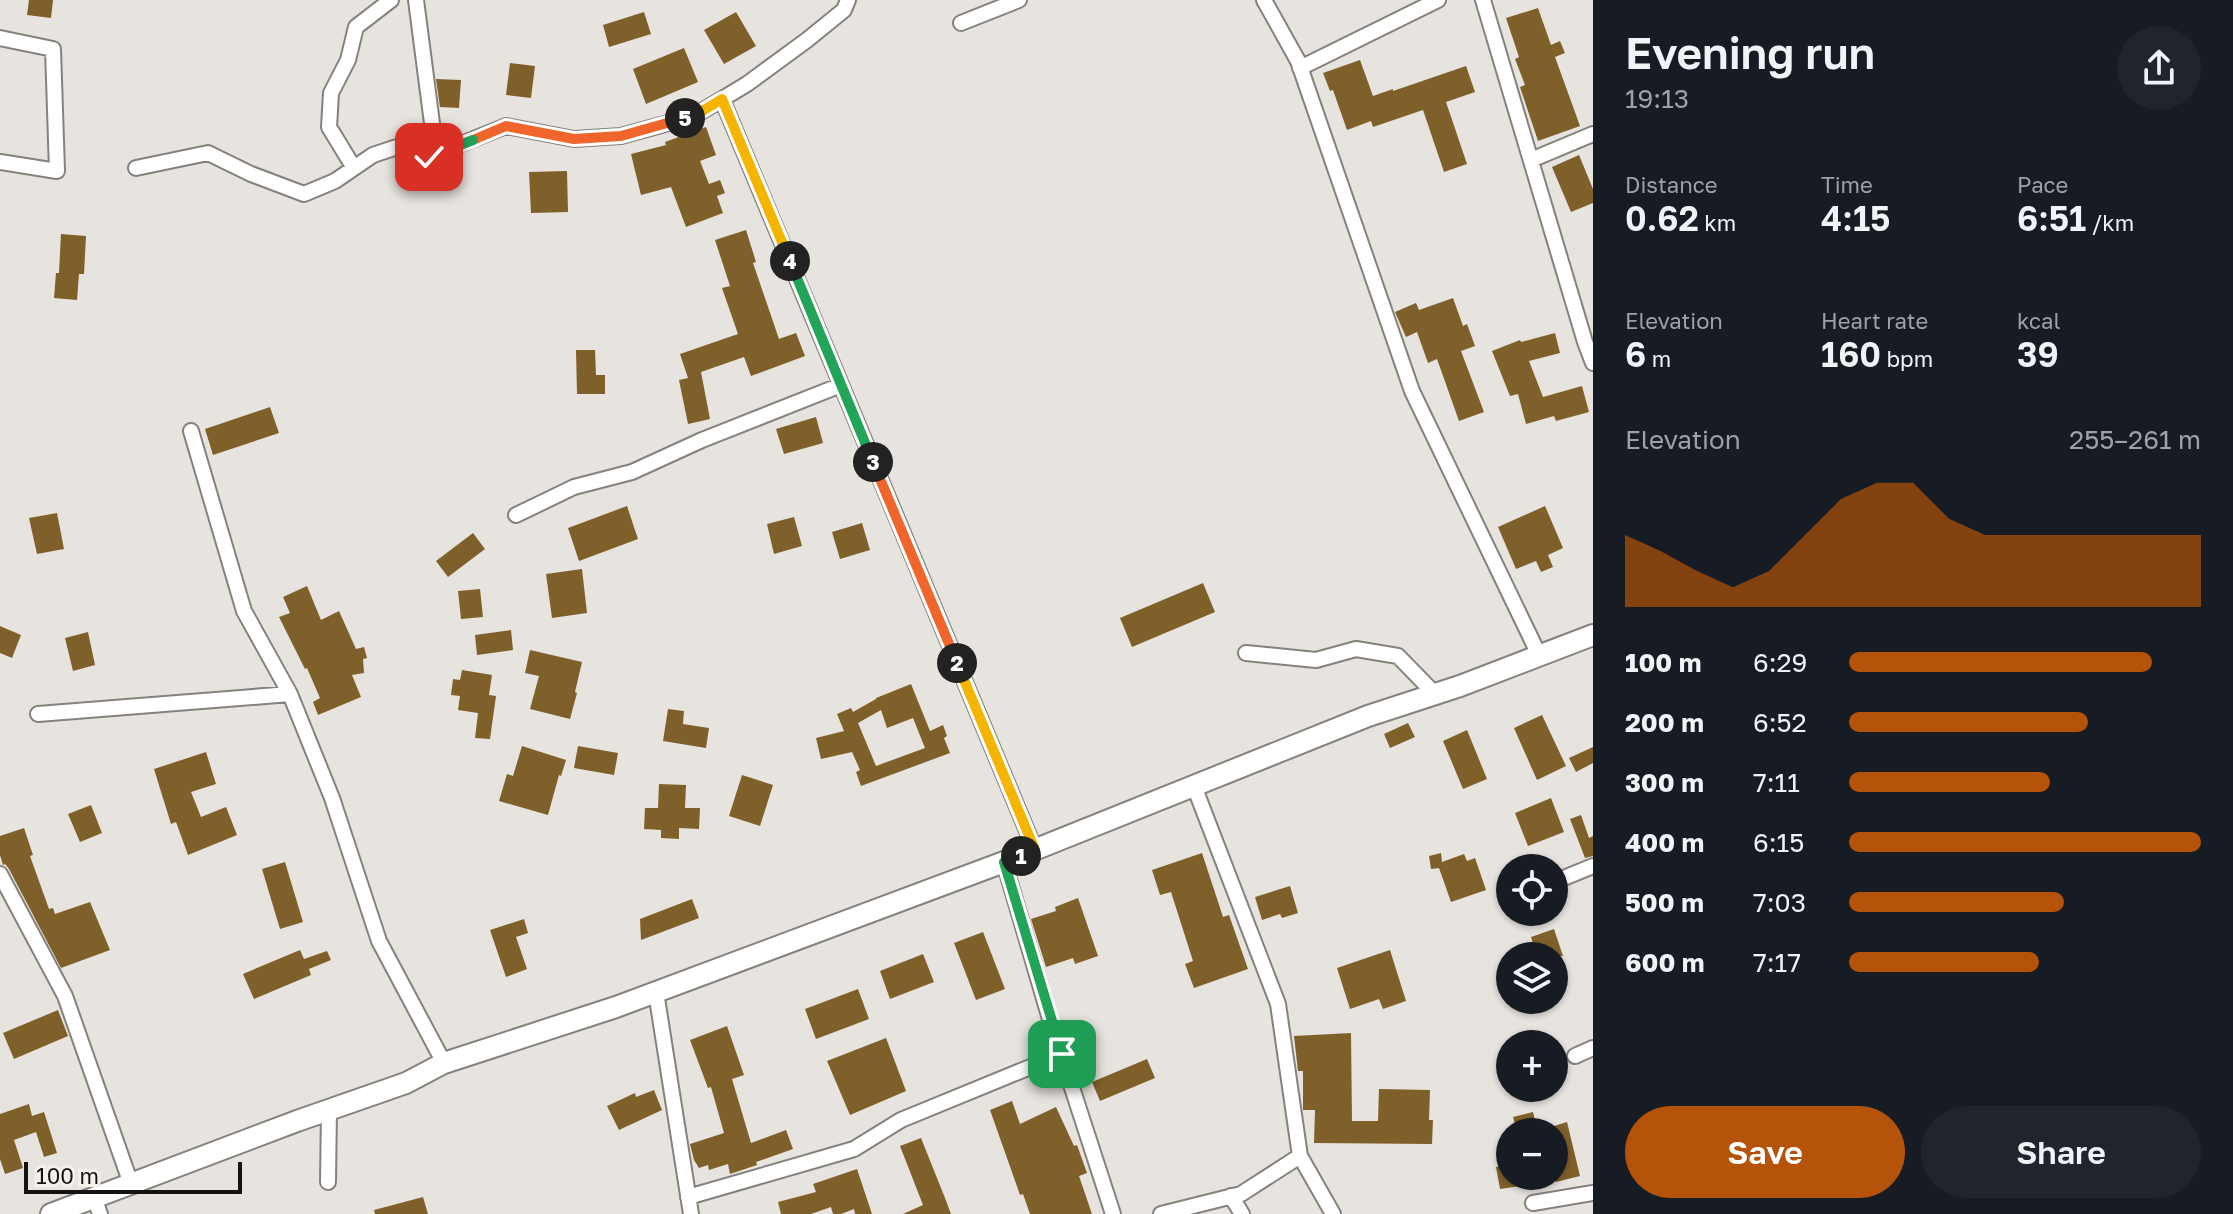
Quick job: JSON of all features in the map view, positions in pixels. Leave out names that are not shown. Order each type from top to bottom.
[{"type":"main road","points":[[51,1214],[97,1206],[131,1184],[406,1083],[444,1063],[656,992],[1035,850],[1368,716],[1593,635]]},
{"type":"street","points":[[354,168],[329,127],[331,93],[348,60],[356,27],[391,0]]},
{"type":"street","points":[[416,0],[436,154]]},
{"type":"street","points":[[136,168],[208,153],[251,174],[304,194],[335,181],[373,155],[397,147],[429,157],[506,126],[574,139],[621,136],[694,116],[747,84],[807,40],[844,10],[848,0]]},
{"type":"street","points":[[961,23],[1019,0]]},
{"type":"street","points":[[1264,0],[1300,68],[1412,391],[1539,655]]},
{"type":"street","points":[[1300,68],[1438,0]]},
{"type":"street","points":[[1483,0],[1593,363]]},
{"type":"street","points":[[0,38],[53,49],[57,171],[1,164]]},
{"type":"street","points":[[722,99],[1035,850]]},
{"type":"street","points":[[1531,160],[1593,134]]},
{"type":"street","points":[[516,515],[574,487],[632,472],[702,440],[841,385]]},
{"type":"street","points":[[191,431],[244,611],[290,694],[332,798],[379,941],[444,1063]]},
{"type":"street","points":[[1246,653],[1316,660],[1356,649],[1398,656],[1435,694]]},
{"type":"street","points":[[38,714],[290,694]]},
{"type":"street","points":[[1194,786],[1278,1004],[1300,1156],[1333,1214]]},
{"type":"street","points":[[1004,862],[1113,1214]]},
{"type":"street","points":[[1568,876],[1593,866]]},
{"type":"street","points":[[0,874],[65,996],[131,1184]]},
{"type":"street","points":[[656,992],[691,1214]]},
{"type":"street","points":[[1575,1056],[1593,1048]]},
{"type":"street","points":[[688,1197],[854,1149],[901,1120],[1062,1054]]},
{"type":"street","points":[[328,1182],[329,1110]]},
{"type":"street","points":[[1161,1214],[1241,1194],[1300,1156]]},
{"type":"street","points":[[1533,1203],[1593,1193]]},
{"type":"street","points":[[1231,1196],[1242,1214]]},
{"type":"building","points":[[29,0],[53,0],[51,18],[27,15]]},
{"type":"building","points":[[1538,8],[1551,45],[1560,41],[1565,53],[1555,57],[1580,126],[1538,141],[1520,87],[1525,85],[1515,59],[1519,57],[1506,18]]},
{"type":"building","points":[[644,12],[651,34],[609,47],[603,25]]},
{"type":"building","points":[[736,12],[756,46],[724,64],[704,30]]},
{"type":"building","points":[[684,48],[698,82],[646,104],[633,69]]},
{"type":"building","points":[[1360,60],[1373,96],[1466,66],[1475,92],[1446,102],[1467,164],[1444,172],[1423,110],[1373,127],[1371,121],[1347,130],[1333,90],[1330,91],[1323,73]]},
{"type":"building","points":[[510,63],[535,66],[531,98],[506,95]]},
{"type":"building","points":[[436,79],[461,80],[459,108],[440,107]]},
{"type":"building","points":[[706,127],[716,155],[700,161],[709,184],[720,180],[725,193],[717,196],[723,213],[686,227],[671,187],[641,195],[631,154],[666,145],[665,142]]},
{"type":"building","points":[[1579,155],[1593,189],[1593,203],[1571,212],[1552,167]]},
{"type":"building","points":[[567,171],[568,212],[531,213],[529,172]]},
{"type":"building","points":[[746,230],[756,262],[753,263],[779,339],[796,333],[805,356],[751,376],[744,357],[701,372],[710,419],[688,424],[679,380],[688,378],[680,354],[738,334],[722,288],[730,286],[715,240]]},
{"type":"building","points":[[61,234],[86,236],[84,274],[79,274],[77,300],[54,298]]},
{"type":"building","points":[[1453,298],[1463,326],[1467,324],[1475,346],[1461,351],[1484,412],[1459,421],[1437,359],[1428,363],[1417,332],[1406,337],[1395,312],[1416,303],[1419,310]]},
{"type":"building","points":[[1555,333],[1560,353],[1529,361],[1543,397],[1582,386],[1589,412],[1556,421],[1554,416],[1526,424],[1518,394],[1510,396],[1492,351],[1520,340]]},
{"type":"building","points":[[576,350],[595,350],[596,375],[605,375],[605,394],[577,394]]},
{"type":"building","points":[[270,407],[279,433],[213,455],[205,429]]},
{"type":"building","points":[[816,417],[823,443],[784,454],[776,429]]},
{"type":"building","points":[[627,506],[638,539],[579,561],[568,528]]},
{"type":"building","points":[[1545,506],[1563,548],[1548,555],[1553,567],[1541,572],[1536,561],[1516,569],[1498,527]]},
{"type":"building","points":[[57,513],[64,549],[37,554],[29,518]]},
{"type":"building","points":[[794,517],[802,546],[774,554],[767,524]]},
{"type":"building","points":[[862,523],[870,550],[840,559],[832,532]]},
{"type":"building","points":[[473,533],[485,549],[448,577],[436,561]]},
{"type":"building","points":[[582,569],[587,613],[552,618],[546,574]]},
{"type":"building","points":[[1203,583],[1215,612],[1132,647],[1120,618]]},
{"type":"building","points":[[307,586],[321,620],[339,611],[356,649],[364,647],[367,658],[363,659],[364,673],[352,675],[361,697],[318,715],[313,702],[320,698],[279,617],[290,613],[283,597]]},
{"type":"building","points":[[480,589],[483,617],[461,619],[458,591]]},
{"type":"building","points":[[0,626],[21,635],[12,658],[0,653]]},
{"type":"building","points":[[511,630],[513,650],[477,655],[475,635]]},
{"type":"building","points":[[88,632],[95,665],[73,671],[65,638]]},
{"type":"building","points":[[530,650],[582,662],[570,719],[530,709],[539,676],[525,673]]},
{"type":"building","points":[[462,670],[492,675],[489,695],[496,696],[490,739],[475,738],[478,713],[458,710],[460,696],[451,695],[453,679],[460,680]]},
{"type":"building","points":[[911,684],[930,731],[943,725],[950,753],[861,786],[856,772],[860,770],[852,752],[821,759],[816,738],[844,731],[837,714],[851,708],[853,712],[876,698]],"holes":[[[881,710],[887,728],[913,718],[925,748],[876,766],[858,723]]]},
{"type":"building","points":[[668,709],[684,711],[683,724],[709,728],[706,748],[663,741]]},
{"type":"building","points":[[1542,715],[1566,766],[1537,780],[1514,728]]},
{"type":"building","points":[[1408,723],[1415,737],[1390,748],[1384,734]]},
{"type":"building","points":[[1467,730],[1487,779],[1463,789],[1443,741]]},
{"type":"building","points":[[522,746],[566,760],[548,815],[499,801],[507,774],[513,776]]},
{"type":"building","points":[[578,746],[618,753],[614,775],[574,768]]},
{"type":"building","points":[[1593,747],[1593,763],[1576,772],[1569,758]]},
{"type":"building","points":[[206,752],[216,784],[191,792],[201,817],[226,807],[237,835],[188,855],[176,822],[171,824],[154,769]]},
{"type":"building","points":[[742,775],[773,785],[760,826],[729,816]]},
{"type":"building","points":[[659,784],[686,785],[685,808],[700,808],[699,829],[679,828],[679,839],[661,838],[661,830],[644,829],[645,808],[658,808]]},
{"type":"building","points":[[1551,798],[1564,832],[1528,846],[1515,813]]},
{"type":"building","points":[[91,805],[102,833],[80,842],[68,814]]},
{"type":"building","points":[[1581,815],[1589,838],[1593,836],[1593,856],[1585,858],[1570,819]]},
{"type":"building","points":[[24,828],[33,855],[30,856],[49,909],[53,908],[55,914],[90,902],[110,950],[61,968],[0,855],[0,836]]},
{"type":"building","points":[[1202,853],[1223,917],[1229,915],[1248,969],[1194,988],[1185,964],[1193,961],[1171,892],[1160,895],[1152,870]]},
{"type":"building","points":[[1441,853],[1442,862],[1464,854],[1467,861],[1475,858],[1486,890],[1451,902],[1439,868],[1431,869],[1429,856]]},
{"type":"building","points":[[285,862],[303,922],[280,929],[262,869]]},
{"type":"building","points":[[1290,886],[1298,913],[1282,918],[1280,914],[1262,920],[1255,897]]},
{"type":"building","points":[[1078,898],[1098,956],[1075,964],[1073,958],[1046,967],[1031,919],[1056,911],[1055,907]]},
{"type":"building","points":[[692,899],[699,918],[641,940],[640,919]]},
{"type":"building","points":[[524,919],[528,933],[516,937],[527,969],[506,977],[490,930]]},
{"type":"building","points":[[1554,929],[1558,942],[1532,942],[1531,937]]},
{"type":"building","points":[[983,932],[1005,989],[976,1000],[954,943]]},
{"type":"building","points":[[300,950],[304,959],[327,951],[331,960],[309,969],[311,975],[254,999],[243,974]]},
{"type":"building","points":[[1390,950],[1406,1001],[1383,1009],[1379,999],[1350,1009],[1337,968]]},
{"type":"building","points":[[923,954],[934,982],[890,999],[880,971]]},
{"type":"building","points":[[858,989],[869,1019],[816,1039],[805,1009]]},
{"type":"building","points":[[58,1010],[68,1036],[14,1059],[3,1033]]},
{"type":"building","points":[[727,1026],[744,1075],[732,1079],[751,1143],[786,1130],[793,1149],[730,1174],[728,1164],[709,1170],[708,1165],[699,1168],[690,1144],[724,1133],[711,1087],[708,1088],[690,1040]]},
{"type":"building","points":[[1351,1033],[1352,1121],[1378,1121],[1379,1089],[1430,1090],[1432,1144],[1314,1143],[1315,1110],[1303,1110],[1303,1071],[1298,1071],[1294,1036]]},
{"type":"building","points":[[886,1038],[906,1091],[850,1115],[827,1061]]},
{"type":"building","points":[[1147,1059],[1155,1078],[1100,1101],[1092,1082]]},
{"type":"building","points":[[654,1090],[662,1110],[619,1130],[607,1106],[635,1093],[636,1097]]},
{"type":"building","points":[[1012,1101],[1020,1124],[1056,1107],[1074,1146],[1077,1145],[1087,1173],[1079,1176],[1092,1214],[1030,1214],[1023,1194],[1020,1195],[990,1110]]},
{"type":"building","points":[[29,1104],[32,1116],[44,1112],[57,1153],[44,1157],[36,1132],[14,1140],[23,1168],[5,1174],[0,1159],[0,1114]]},
{"type":"building","points":[[1533,1112],[1534,1118],[1513,1118]]},
{"type":"building","points":[[1568,1126],[1580,1176],[1568,1179]]},
{"type":"building","points":[[921,1138],[951,1214],[903,1214],[923,1205],[900,1146]]},
{"type":"building","points":[[857,1169],[872,1214],[855,1214],[854,1209],[833,1214],[831,1207],[811,1214],[781,1214],[778,1202],[816,1192],[813,1184]]},
{"type":"building","points":[[423,1197],[428,1214],[375,1214],[374,1210]]},
{"type":"route","points":[[429,157],[506,126],[574,139],[621,136],[694,116],[722,99],[1035,850],[1004,862],[1062,1054]]}]
